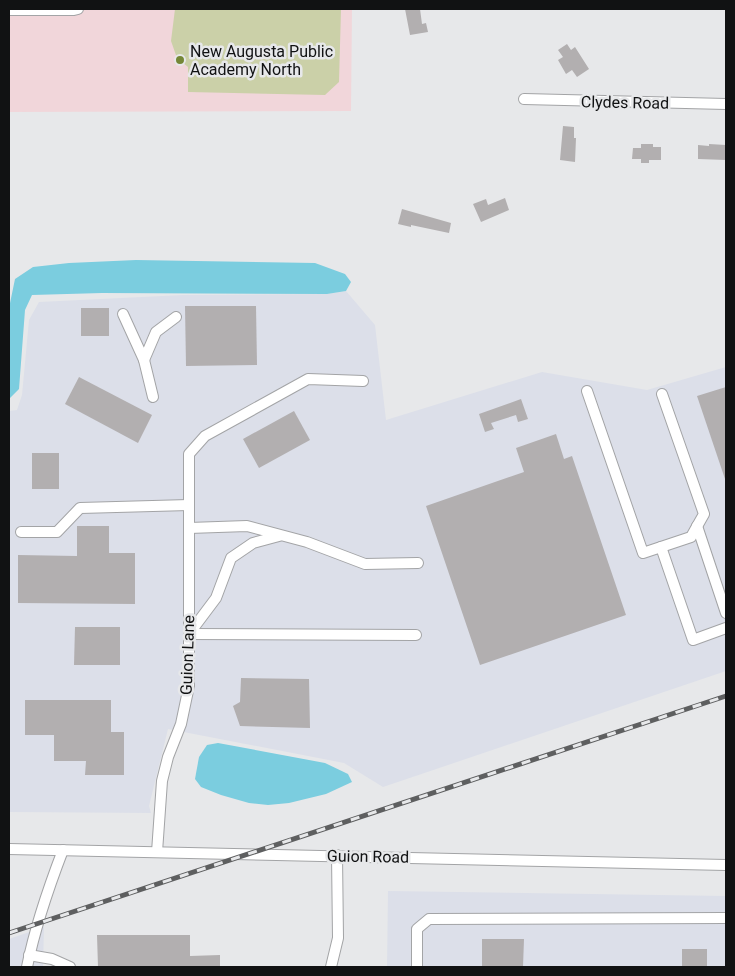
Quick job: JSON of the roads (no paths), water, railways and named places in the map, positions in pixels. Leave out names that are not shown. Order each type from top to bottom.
[{"type":"street","points":[[9,10],[78,9]]},
{"type":"street","name":"Clydes Road","points":[[524,99],[726,104]]},
{"type":"street","points":[[123,314],[144,360],[152,397]]},
{"type":"street","points":[[144,360],[156,332],[176,317]]},
{"type":"street","name":"Guion Lane","points":[[158,852],[162,781],[187,700],[189,454],[206,436],[308,379],[363,381]]},
{"type":"street","points":[[587,391],[643,553],[691,537],[704,514],[662,394]]},
{"type":"street","points":[[21,532],[57,532],[80,508],[189,505]]},
{"type":"street","points":[[189,528],[247,526],[308,542],[365,564],[418,563]]},
{"type":"street","points":[[698,526],[726,613]]},
{"type":"street","points":[[189,634],[216,598],[230,558],[253,542],[281,535]]},
{"type":"street","points":[[661,547],[693,640],[726,628]]},
{"type":"street","points":[[189,634],[416,636]]},
{"type":"street","name":"Guion Road","points":[[9,849],[726,865]]},
{"type":"street","points":[[27,967],[43,902],[63,850]]},
{"type":"street","points":[[331,967],[338,938],[337,855]]},
{"type":"street","points":[[417,967],[417,929],[429,919],[726,918]]},
{"type":"street","points":[[29,954],[52,959],[70,967]]},
{"type":"water","points":[[136,260],[315,263],[345,274],[351,282],[346,291],[327,294],[102,293],[32,295],[25,310],[19,389],[9,399],[9,308],[15,279],[33,267],[69,263]]},
{"type":"water","points":[[218,743],[325,763],[348,774],[352,782],[326,794],[289,803],[268,805],[249,803],[221,795],[201,787],[195,779],[199,757],[207,745]]},
{"type":"railway","points":[[9,933],[726,696]]},
{"type":"place","name":"New Augusta Public Academy North","points":[[180,60]]}]
